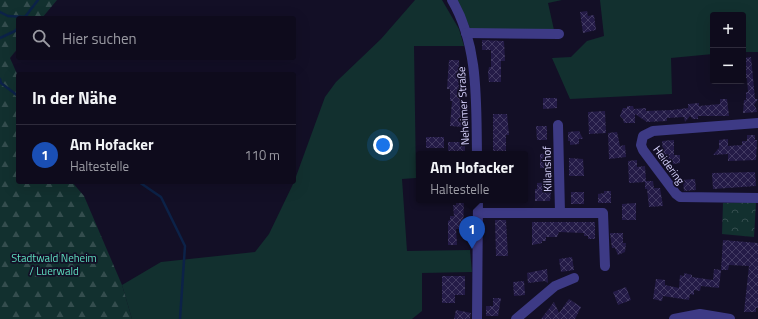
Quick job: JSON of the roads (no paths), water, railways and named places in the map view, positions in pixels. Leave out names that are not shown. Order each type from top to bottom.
[{"type":"street","name":"Neheimer Straße","points":[[452,0],[466,33],[472,58],[476,90],[477,151]]},
{"type":"street","points":[[466,33],[559,34]]},
{"type":"street","name":"Heidering","points":[[758,123],[653,131],[646,133],[641,141],[643,150],[676,194],[680,197],[758,198]]},
{"type":"street","name":"Kilianshof","points":[[558,125],[560,213]]},
{"type":"street","points":[[477,319],[478,203]]},
{"type":"street","points":[[478,212],[603,213],[604,266]]},
{"type":"street","points":[[516,319],[555,286],[574,278]]},
{"type":"street","points":[[674,319],[700,314],[730,319]]},
{"type":"waterway","points":[[26,16],[38,0]]},
{"type":"waterway","points":[[0,12],[8,16],[16,16]]},
{"type":"waterway","points":[[0,38],[16,30]]},
{"type":"waterway","points":[[0,79],[1,83],[16,94]]},
{"type":"waterway","points":[[142,184],[161,197],[185,246],[180,319]]},
{"type":"place","name":"Am Hofacker","points":[[472,249]]},
{"type":"park label","name":"Stadtwald Neheim / Luerwald","points":[[54,264]]}]
